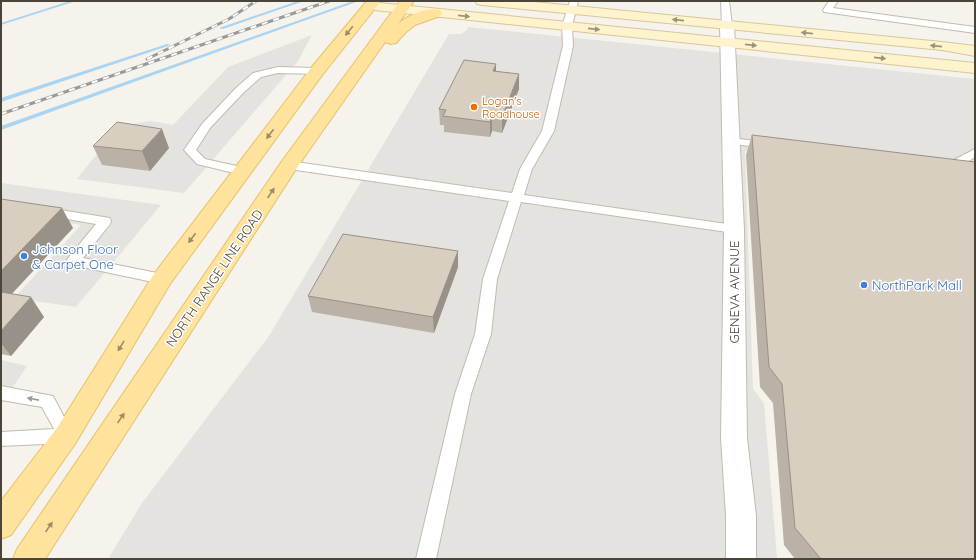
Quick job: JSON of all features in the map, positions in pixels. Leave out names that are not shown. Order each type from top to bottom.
[{"type":"main road","points":[[1,525],[66,436],[162,279],[317,71],[372,4]]},
{"type":"main road","name":"NORTH RANGE LINE ROAD","points":[[28,559],[289,165],[404,5]]},
{"type":"main road","points":[[289,165],[316,149],[403,25],[417,18],[435,13]]},
{"type":"street","points":[[482,1],[573,5],[728,34],[975,68]]},
{"type":"street","points":[[372,4],[404,5],[435,13],[567,26],[942,46],[975,51]]},
{"type":"street","name":"GENEVA AVENUE","points":[[728,34],[730,141],[734,229],[734,438],[741,516],[741,559]]},
{"type":"lane","points":[[725,1],[728,34]]},
{"type":"lane","points":[[834,1],[827,10],[975,30]]},
{"type":"lane","points":[[426,559],[463,394],[483,334],[490,279],[526,169],[548,131],[568,46],[567,26],[573,5]]},
{"type":"lane","points":[[242,171],[201,162],[190,150],[206,126],[240,90],[257,75],[278,70],[317,71]]},
{"type":"lane","points":[[730,141],[779,147]]},
{"type":"lane","points":[[933,165],[954,165],[975,152]]},
{"type":"lane","points":[[289,165],[734,229]]},
{"type":"lane","points":[[38,211],[105,221],[73,261],[162,279]]},
{"type":"lane","points":[[1,393],[47,402],[66,436],[1,439]]},
{"type":"shaded area","points":[[468,27],[975,79],[975,173],[964,176],[745,151],[753,389],[764,403],[778,559],[108,559],[142,503],[269,336],[449,34],[461,34],[466,31]]},
{"type":"shaded area","points":[[312,35],[298,61],[184,193],[77,179],[119,126],[151,121],[173,125],[228,67]]},
{"type":"shaded area","points":[[1,183],[161,205],[76,307],[14,298],[81,225],[1,213]]},
{"type":"shaded area","points":[[1,360],[27,366],[1,405]]},
{"type":"building","name":"Logan's Roadhouse","points":[[464,60],[496,64],[493,71],[519,74],[502,117],[492,116],[490,122],[443,116],[446,110],[439,109]]},
{"type":"building","points":[[117,122],[162,129],[142,151],[93,146]]},
{"type":"building","name":"NorthPark Mall","points":[[752,135],[975,162],[975,559],[821,559],[795,528],[782,384],[769,367]]},
{"type":"building","points":[[1,199],[62,208],[1,271]]},
{"type":"building","points":[[343,234],[458,251],[433,317],[308,296]]},
{"type":"building","points":[[1,292],[31,297],[1,331]]},
{"type":"waterway","points":[[1,24],[74,1]]},
{"type":"waterway","points":[[221,28],[302,1]]},
{"type":"waterway","points":[[1,128],[357,1]]},
{"type":"waterway","points":[[1,100],[169,45]]},
{"type":"railway","points":[[147,59],[229,19],[256,1]]},
{"type":"railway","points":[[1,114],[329,1]]},
{"type":"place","name":"Logan's Roadhouse","points":[[474,107]]},
{"type":"place","name":"Johnson Floor & Carpet One","points":[[24,256]]},
{"type":"place","name":"NorthPark Mall","points":[[864,285]]}]
